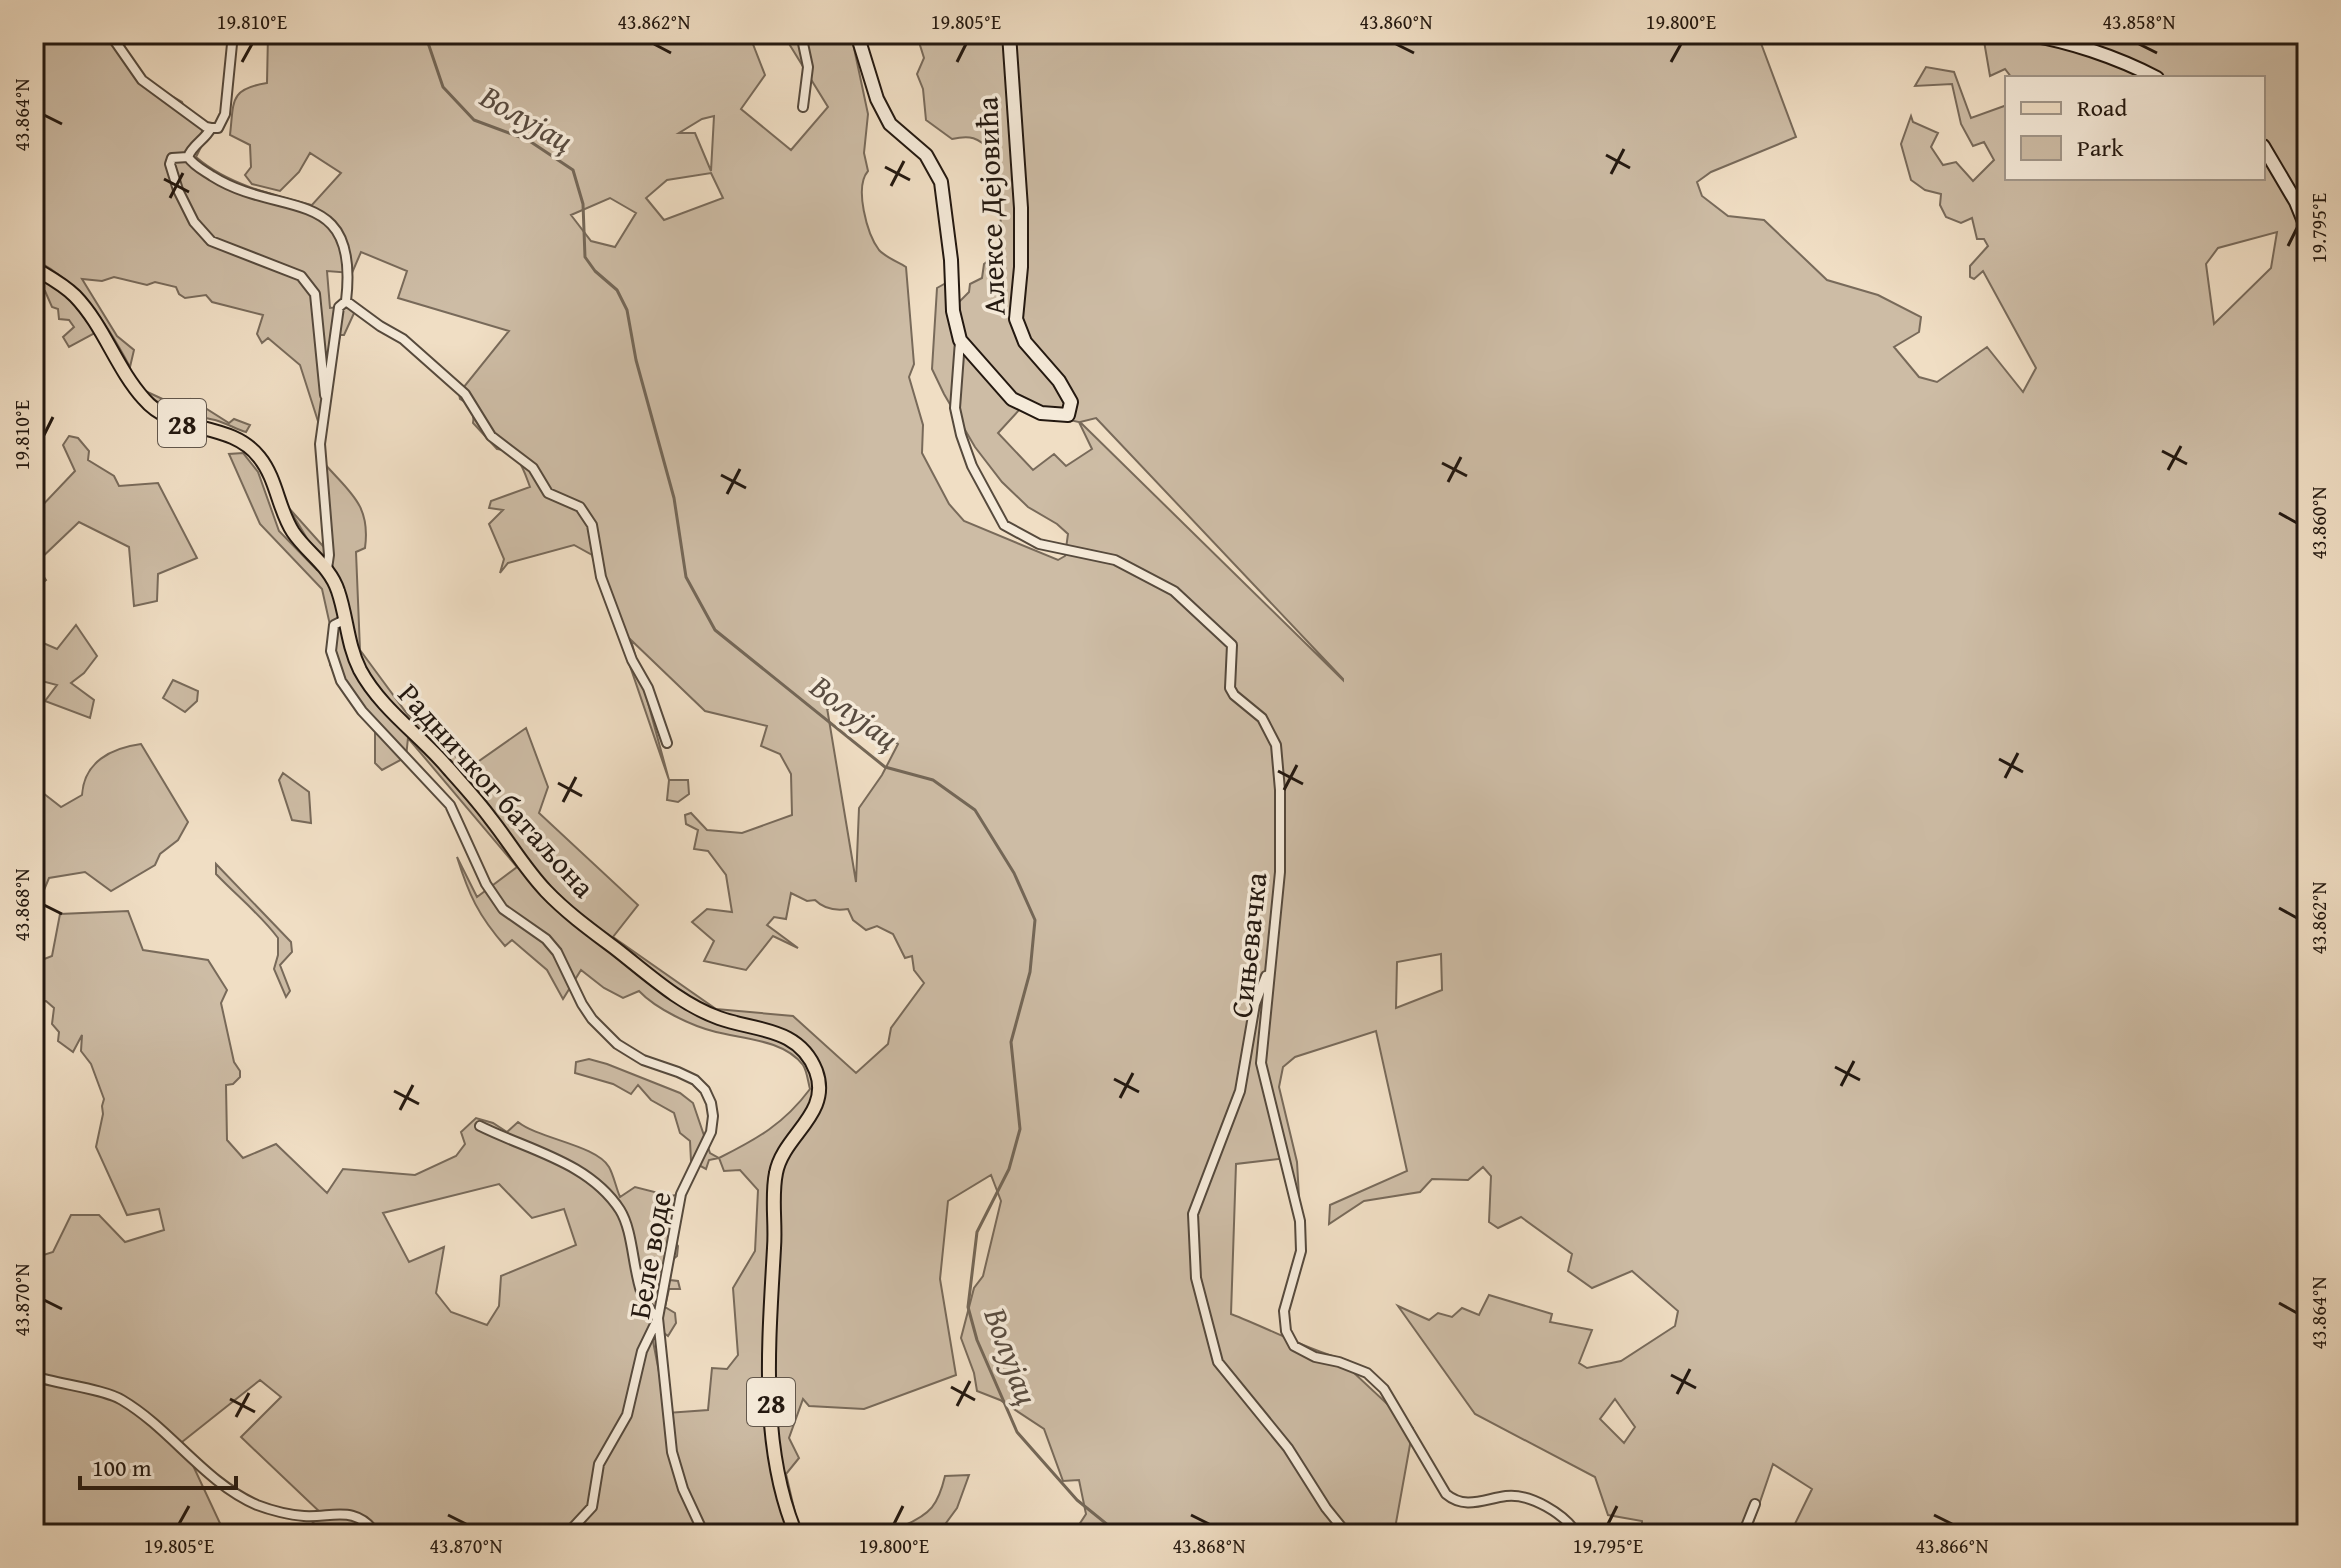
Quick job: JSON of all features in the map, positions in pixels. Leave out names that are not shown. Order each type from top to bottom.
[{"type":"main road","name":"Радничког батаљона","points":[[34,268],[77,298],[139,394],[156,411],[183,423],[233,437],[258,455],[270,475],[290,527],[327,569],[338,592],[350,647],[376,694],[446,766],[557,902],[688,1002],[721,1018],[783,1035],[798,1046],[812,1063],[819,1081],[817,1104],[808,1121],[783,1151],[775,1182],[771,1413],[782,1493],[796,1534]]},
{"type":"street","points":[[110,34],[142,80],[177,108],[211,128],[218,128],[225,114],[233,34]]},
{"type":"street","points":[[801,34],[808,67],[803,107]]},
{"type":"street","name":"Алексе Дејовића","points":[[857,34],[877,99],[890,124],[926,155],[941,182],[951,260],[953,311],[960,340],[1012,399],[1041,413],[1068,415],[1071,402],[1059,381],[1025,342],[1016,319],[1021,267],[1021,208],[1009,34]]},
{"type":"street","points":[[2031,35],[2133,65],[2153,76]]},
{"type":"street","points":[[188,157],[191,149],[206,137],[211,128]]},
{"type":"street","points":[[2265,149],[2296,202],[2307,229]]},
{"type":"street","points":[[188,157],[193,164],[230,187],[264,198],[304,205],[329,221],[343,243],[348,266],[346,301],[339,307],[320,444],[329,555],[327,569]]},
{"type":"street","points":[[188,157],[172,158],[173,175],[194,222],[211,241],[301,276],[315,294],[325,395]]},
{"type":"street","points":[[346,301],[403,339],[465,394],[491,436],[533,468],[548,493],[580,507],[592,525],[601,577],[632,660],[648,688],[667,743]]},
{"type":"street","name":"Сињевачка","points":[[960,340],[955,408],[961,435],[972,466],[1004,525],[1039,544],[1115,560],[1174,591],[1232,645],[1230,688],[1262,718],[1276,745],[1280,790],[1280,872],[1261,1063],[1300,1221],[1301,1251],[1284,1311],[1286,1331],[1294,1346],[1315,1357],[1367,1373],[1384,1389],[1446,1494],[1455,1502],[1466,1504],[1510,1496],[1534,1501],[1551,1511],[1577,1534]]},
{"type":"street","name":"Беле воде","points":[[344,620],[334,625],[330,642],[332,658],[341,681],[362,711],[450,805],[486,884],[503,909],[546,939],[557,952],[582,1004],[617,1044],[643,1060],[695,1080],[705,1090],[711,1103],[711,1132],[681,1194],[658,1318],[672,1452],[683,1489],[704,1534]]},
{"type":"street","points":[[1269,968],[1255,1004],[1240,1091],[1193,1214],[1196,1278],[1218,1362],[1288,1448],[1326,1508],[1347,1534]]},
{"type":"street","points":[[480,1126],[559,1161],[592,1180],[621,1212],[642,1291],[650,1313],[658,1318],[642,1351],[627,1415],[599,1464],[592,1507],[567,1534]]},
{"type":"street","points":[[34,1376],[120,1399],[170,1436],[204,1470],[258,1506],[306,1517],[348,1514],[361,1519],[376,1534]]},
{"type":"street","points":[[1743,1534],[1755,1504]]},
{"type":"green space","points":[[34,34],[129,34],[121,54],[149,83],[182,102],[185,110],[202,128],[202,145],[196,157],[236,181],[266,193],[312,205],[341,173],[310,153],[299,172],[280,191],[252,184],[245,175],[251,167],[250,145],[230,135],[236,98],[246,89],[267,83],[268,34],[749,34],[765,75],[741,109],[791,150],[828,107],[783,34],[851,34],[868,114],[864,153],[868,171],[864,178],[862,199],[870,233],[879,250],[906,267],[914,364],[909,377],[923,425],[922,453],[949,504],[964,521],[1058,560],[1065,556],[1068,534],[1028,507],[1002,482],[975,447],[932,369],[937,288],[946,283],[956,336],[955,346],[965,352],[958,303],[969,292],[970,284],[982,278],[984,264],[998,253],[1001,203],[999,187],[990,167],[991,151],[973,138],[952,139],[926,120],[923,89],[917,74],[924,58],[919,42],[922,34],[1772,34],[1759,38],[1796,137],[1711,172],[1697,182],[1702,196],[1728,216],[1764,220],[1827,280],[1878,295],[1921,317],[1919,332],[1894,347],[1919,377],[1937,382],[1987,347],[2023,392],[2036,368],[1983,271],[1974,279],[1970,277],[1970,266],[1988,246],[1984,239],[1977,239],[1972,218],[1961,223],[1946,217],[1940,205],[1941,194],[1925,190],[1911,180],[1901,144],[1911,116],[1913,122],[1938,133],[1931,147],[1943,165],[1956,162],[1973,181],[1994,160],[1984,142],[1973,146],[1961,124],[1952,84],[1915,86],[1926,67],[1954,72],[1971,118],[2005,106],[2005,180],[2265,180],[2265,76],[2010,76],[2005,69],[1990,76],[1984,41],[1945,34],[2307,34],[2307,243],[2301,248],[2307,254],[2307,1186],[2304,1189],[2307,1192],[2307,1534],[1790,1534],[1812,1489],[1773,1464],[1749,1534],[1642,1534],[1642,1521],[1608,1515],[1595,1477],[1475,1414],[1398,1306],[1429,1320],[1438,1313],[1452,1317],[1462,1308],[1479,1315],[1489,1295],[1552,1314],[1550,1322],[1592,1330],[1579,1363],[1587,1368],[1621,1361],[1675,1326],[1678,1311],[1632,1271],[1592,1288],[1568,1271],[1572,1254],[1521,1217],[1498,1228],[1489,1222],[1491,1176],[1483,1167],[1468,1180],[1432,1179],[1420,1192],[1364,1201],[1329,1224],[1330,1205],[1407,1171],[1376,1031],[1295,1057],[1283,1067],[1279,1087],[1297,1162],[1299,1197],[1287,1158],[1236,1164],[1231,1314],[1349,1361],[1354,1373],[1413,1428],[1394,1534],[1073,1534],[1086,1514],[1079,1480],[1063,1481],[1044,1429],[1000,1400],[977,1391],[961,1338],[974,1288],[983,1276],[1001,1201],[991,1175],[948,1201],[940,1279],[956,1375],[864,1409],[809,1406],[803,1399],[789,1438],[799,1458],[786,1474],[800,1534],[301,1534],[322,1514],[241,1437],[281,1397],[260,1380],[182,1442],[225,1534],[34,1534],[34,1258],[53,1252],[71,1215],[99,1215],[125,1242],[164,1230],[159,1209],[127,1215],[96,1147],[104,1099],[91,1064],[81,1051],[82,1035],[73,1052],[58,1041],[59,1032],[52,1024],[54,1008],[46,1001],[34,1002],[34,963],[52,956],[60,914],[128,911],[143,950],[208,960],[227,990],[221,1003],[240,1077],[233,1084],[226,1085],[227,1140],[243,1158],[276,1144],[327,1193],[343,1169],[415,1175],[456,1156],[465,1144],[461,1132],[476,1118],[493,1123],[507,1132],[518,1122],[592,1153],[609,1167],[620,1197],[635,1187],[677,1195],[673,1240],[678,1246],[677,1256],[671,1261],[670,1280],[678,1281],[680,1289],[669,1289],[665,1307],[675,1313],[676,1323],[668,1336],[656,1327],[652,1336],[667,1413],[708,1410],[712,1368],[727,1369],[738,1355],[733,1288],[755,1251],[758,1190],[740,1170],[724,1171],[719,1158],[769,1130],[810,1089],[803,1065],[775,1045],[696,1026],[665,1010],[639,991],[623,998],[581,970],[563,999],[547,970],[512,940],[505,946],[475,904],[457,857],[477,897],[517,867],[408,738],[406,757],[382,770],[375,763],[375,731],[330,665],[330,625],[322,589],[260,524],[229,454],[243,453],[258,472],[279,531],[317,570],[335,571],[308,540],[288,507],[331,555],[323,462],[349,491],[361,509],[366,533],[365,548],[356,552],[360,650],[408,715],[469,768],[526,728],[548,787],[539,813],[638,905],[613,937],[716,1009],[793,1016],[856,1073],[888,1044],[891,1028],[924,983],[914,970],[912,956],[905,958],[893,934],[877,926],[866,930],[853,920],[848,909],[830,909],[815,900],[807,901],[791,893],[786,919],[774,917],[767,925],[798,948],[773,936],[746,970],[704,961],[714,941],[692,922],[707,909],[732,912],[726,875],[708,851],[694,849],[698,830],[686,824],[685,815],[691,813],[707,830],[742,833],[792,815],[791,774],[780,754],[761,746],[767,726],[705,711],[631,640],[669,780],[592,555],[574,545],[508,563],[500,573],[504,559],[489,524],[503,510],[489,508],[491,501],[530,487],[515,457],[497,449],[473,423],[472,412],[460,399],[459,393],[509,331],[398,298],[407,271],[361,252],[352,273],[327,271],[330,308],[348,306],[355,311],[344,335],[340,335],[328,390],[324,440],[300,365],[268,338],[262,343],[257,334],[263,315],[212,302],[206,295],[185,298],[176,287],[155,282],[147,285],[114,277],[102,281],[82,279],[117,336],[134,350],[130,367],[91,305],[51,269],[34,259]],"holes":[[[714,116],[711,171],[695,133],[679,133],[702,119]],[[711,173],[723,198],[664,220],[646,198],[667,180]],[[610,198],[636,213],[615,247],[591,241],[571,215]],[[2277,232],[2271,268],[2214,324],[2206,264],[2218,248]],[[1020,409],[1079,422],[1092,449],[1066,466],[1054,454],[1033,470],[998,433]],[[1096,418],[1343,680],[1080,422]],[[827,708],[858,718],[898,744],[882,775],[859,808],[856,882]],[[1441,954],[1442,990],[1396,1008],[1397,962]],[[499,1184],[532,1218],[564,1209],[576,1245],[501,1276],[499,1306],[487,1325],[451,1312],[436,1293],[444,1247],[409,1262],[383,1213]],[[1615,1399],[1635,1427],[1624,1443],[1600,1419]]]},
{"type":"green space","points":[[34,273],[69,298],[95,333],[69,347],[63,337],[74,327],[69,320],[59,319],[58,309],[52,307],[45,291],[34,284]]},
{"type":"green space","points":[[143,390],[182,408],[191,399],[229,423],[234,419],[250,425],[246,432],[215,420],[176,411],[160,404]]},
{"type":"green space","points":[[69,436],[78,438],[89,451],[88,460],[114,476],[119,486],[158,483],[197,558],[158,574],[157,601],[134,606],[129,547],[79,522],[35,564],[46,580],[41,584],[34,575],[34,510],[37,511],[75,471],[63,445]]},
{"type":"green space","points":[[76,625],[97,656],[84,673],[71,683],[94,700],[90,718],[45,701],[57,685],[34,679],[34,639],[57,649]]},
{"type":"green space","points":[[173,680],[198,691],[197,701],[185,712],[163,698]]},
{"type":"green space","points":[[141,744],[188,822],[178,840],[160,854],[155,865],[111,891],[85,872],[49,878],[44,890],[34,896],[34,786],[61,807],[82,795],[88,774],[101,759],[119,749]]},
{"type":"green space","points":[[283,773],[309,792],[311,823],[292,820],[279,780]]},
{"type":"green space","points":[[669,780],[688,780],[689,794],[678,802],[667,800]]},
{"type":"green space","points":[[216,864],[291,942],[292,952],[280,965],[290,991],[286,997],[274,969],[278,938],[216,874]]},
{"type":"green space","points":[[589,1059],[607,1064],[680,1093],[693,1103],[710,1153],[719,1158],[709,1160],[706,1169],[691,1161],[690,1141],[680,1133],[674,1113],[651,1100],[638,1085],[631,1094],[613,1084],[575,1073],[576,1062]]},
{"type":"green space","points":[[969,1475],[957,1508],[938,1534],[911,1534],[903,1526],[927,1513],[939,1494],[945,1476]]},
{"type":"waterway","name":"Волујац","points":[[425,34],[443,87],[474,120],[528,140],[573,170],[583,204],[585,257],[595,271],[617,290],[627,310],[636,360],[674,498],[686,577],[715,630],[885,767],[933,780],[975,810],[1014,873],[1035,920],[1030,972],[1011,1042],[1020,1129],[1009,1169],[977,1232],[968,1307],[977,1340],[1017,1432],[1077,1500],[1119,1534]]}]
